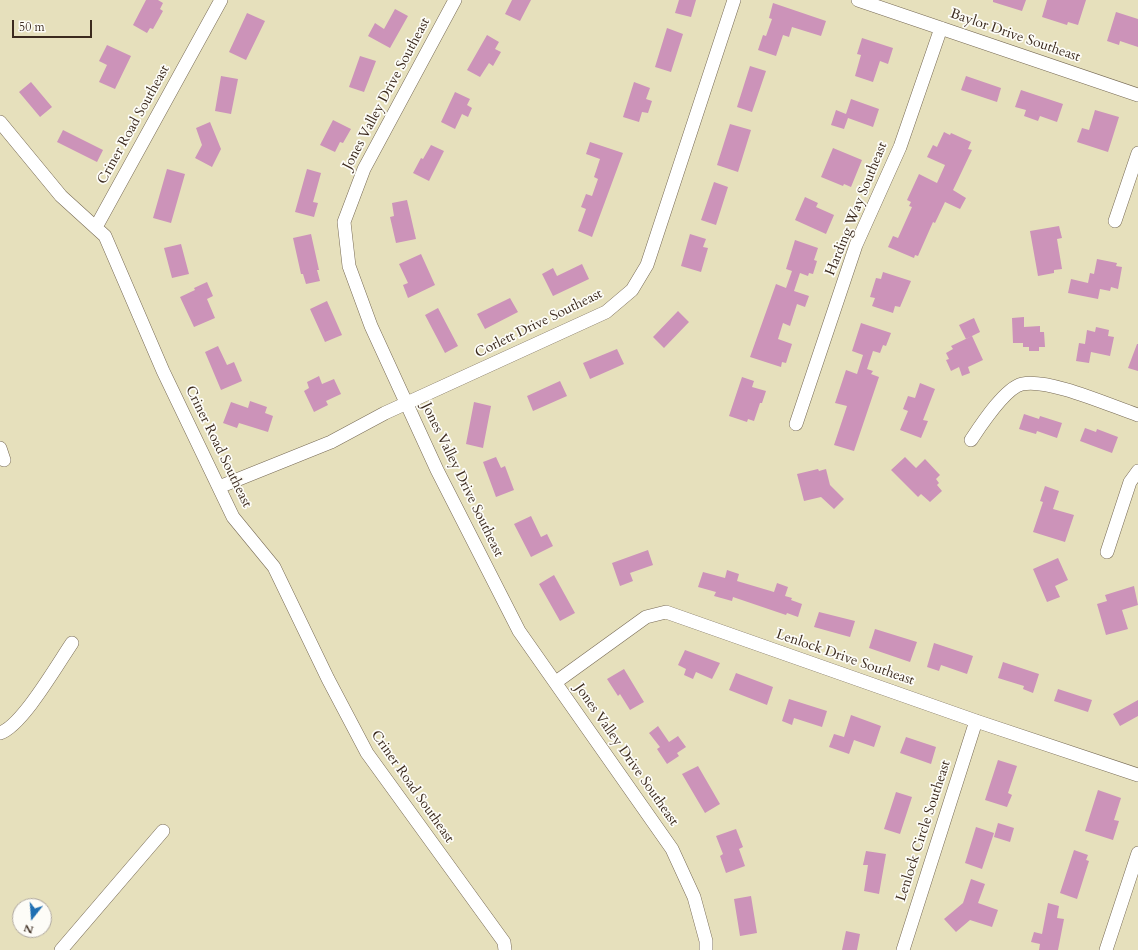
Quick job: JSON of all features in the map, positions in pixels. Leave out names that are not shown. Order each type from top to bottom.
[{"type":"street","name":"Criner Road Southeast","points":[[221,0],[96,227],[105,236],[163,371],[233,518],[274,566],[328,679],[367,753],[504,942],[505,950]]},
{"type":"street","name":"Jones Valley Drive Southeast","points":[[455,0],[364,169],[344,222],[349,266],[371,326],[437,470],[519,631],[672,849],[694,897],[706,941],[706,950]]},
{"type":"street","name":"Corlett Drive Southeast","points":[[219,487],[331,442],[407,403],[606,312],[632,290],[647,265],[734,0]]},
{"type":"street","name":"Baylor Drive Southeast","points":[[858,0],[1138,95]]},
{"type":"street","name":"Harding Way Southeast","points":[[796,424],[856,245],[900,147],[941,28]]},
{"type":"street","points":[[0,122],[61,196],[96,227]]},
{"type":"street","points":[[1115,221],[1138,153]]},
{"type":"street","points":[[970,440],[999,400],[1022,384],[1045,385],[1138,415]]},
{"type":"street","points":[[1107,552],[1130,482],[1138,471]]},
{"type":"street","name":"Lenlock Drive Southeast","points":[[556,682],[646,617],[666,612],[976,721],[1138,775]]},
{"type":"street","points":[[0,733],[8,730],[28,709],[72,643]]},
{"type":"street","name":"Lenlock Circle Southeast","points":[[903,950],[976,721]]},
{"type":"street","points":[[61,950],[163,831]]},
{"type":"street","points":[[1106,950],[1138,852]]},
{"type":"building","points":[[146,0],[158,0],[163,3],[160,9],[163,11],[153,29],[150,28],[147,33],[133,25]]},
{"type":"building","points":[[512,0],[531,0],[520,21],[505,14]]},
{"type":"building","points":[[679,0],[696,0],[691,17],[675,13]]},
{"type":"building","points":[[993,0],[1026,0],[1022,11],[993,2]]},
{"type":"building","points":[[1047,0],[1086,0],[1078,25],[1068,22],[1067,25],[1042,17]]},
{"type":"building","points":[[773,3],[826,21],[821,36],[792,27],[789,37],[783,35],[776,56],[758,50],[763,35],[766,36],[772,19],[769,18]]},
{"type":"building","points":[[395,9],[408,16],[390,48],[368,36],[375,23],[384,29]]},
{"type":"building","points":[[1116,12],[1138,19],[1138,47],[1120,41],[1119,45],[1107,41]]},
{"type":"building","points":[[247,13],[265,21],[246,60],[229,52]]},
{"type":"building","points":[[667,28],[683,34],[671,72],[655,67]]},
{"type":"building","points":[[487,35],[499,42],[495,49],[501,52],[493,66],[489,63],[480,77],[467,70]]},
{"type":"building","points":[[862,38],[893,48],[888,64],[880,61],[873,82],[855,76],[861,55],[857,54]]},
{"type":"building","points":[[107,45],[131,56],[115,89],[99,82],[107,65],[99,61]]},
{"type":"building","points":[[360,56],[376,61],[364,92],[349,87]]},
{"type":"building","points":[[750,66],[766,71],[752,112],[737,107]]},
{"type":"building","points":[[221,76],[238,79],[231,114],[215,111]]},
{"type":"building","points":[[966,76],[1001,88],[997,102],[961,90]]},
{"type":"building","points":[[31,82],[52,107],[40,117],[19,92]]},
{"type":"building","points":[[634,82],[650,88],[646,99],[652,101],[648,113],[642,112],[639,122],[623,117]]},
{"type":"building","points":[[1021,90],[1063,104],[1057,122],[1040,116],[1038,121],[1024,116],[1026,110],[1015,107]]},
{"type":"building","points":[[455,92],[470,99],[467,105],[472,108],[468,117],[462,114],[455,129],[441,122]]},
{"type":"building","points":[[851,99],[879,109],[873,127],[848,118],[844,129],[831,125],[836,110],[846,114]]},
{"type":"building","points":[[1095,110],[1119,117],[1108,152],[1077,142],[1082,128],[1089,130]]},
{"type":"building","points":[[333,120],[351,129],[343,143],[340,142],[335,152],[320,145]]},
{"type":"building","points":[[210,122],[221,149],[212,167],[195,158],[202,145],[196,128]]},
{"type":"building","points":[[730,124],[751,130],[738,172],[717,165]]},
{"type":"building","points":[[63,130],[103,150],[97,162],[57,142]]},
{"type":"building","points":[[944,132],[950,135],[951,133],[971,142],[968,149],[972,150],[953,190],[966,198],[960,209],[945,202],[935,223],[933,222],[918,256],[915,255],[914,258],[888,247],[893,236],[898,238],[912,207],[909,206],[911,202],[907,200],[919,174],[937,183],[945,165],[927,157],[933,145],[937,147]]},
{"type":"building","points":[[590,142],[623,153],[592,237],[578,231],[586,209],[581,207],[586,194],[592,196],[598,179],[594,177],[600,159],[586,154]]},
{"type":"building","points":[[431,145],[444,151],[429,181],[413,173],[421,158],[423,159]]},
{"type":"building","points":[[833,148],[862,160],[851,187],[844,184],[843,186],[821,177]]},
{"type":"building","points":[[167,169],[185,174],[171,223],[153,218]]},
{"type":"building","points":[[307,169],[321,173],[313,202],[318,203],[314,217],[295,212]]},
{"type":"building","points":[[714,182],[728,187],[716,225],[701,220]]},
{"type":"building","points":[[805,197],[818,203],[816,207],[834,215],[826,234],[795,220]]},
{"type":"building","points":[[407,200],[416,239],[396,243],[390,217],[394,216],[392,203]]},
{"type":"building","points":[[1059,226],[1062,238],[1057,239],[1062,269],[1054,270],[1054,273],[1038,276],[1030,231]]},
{"type":"building","points":[[311,234],[320,281],[306,284],[303,274],[301,274],[293,238]]},
{"type":"building","points":[[690,234],[706,239],[703,247],[708,248],[701,272],[681,266]]},
{"type":"building","points":[[795,240],[818,248],[814,260],[817,261],[813,274],[809,273],[808,276],[800,273],[794,291],[809,296],[805,307],[797,304],[790,326],[783,323],[778,339],[792,344],[786,363],[782,362],[781,367],[750,357],[776,284],[786,288],[792,271],[786,269]]},
{"type":"building","points":[[181,244],[189,274],[172,278],[164,248]]},
{"type":"building","points":[[421,254],[435,285],[408,298],[403,285],[408,283],[399,264]]},
{"type":"building","points":[[1097,259],[1117,263],[1116,266],[1122,267],[1118,289],[1111,287],[1110,291],[1100,289],[1098,299],[1068,293],[1071,279],[1088,283],[1090,273],[1094,274]]},
{"type":"building","points":[[582,264],[589,279],[553,296],[542,274],[553,268],[557,276]]},
{"type":"building","points":[[883,272],[911,281],[900,307],[895,306],[893,313],[872,306],[875,298],[870,297],[876,278],[881,279]]},
{"type":"building","points":[[207,282],[213,296],[207,299],[215,318],[194,327],[180,297]]},
{"type":"building","points":[[510,298],[518,312],[485,329],[477,314]]},
{"type":"building","points":[[327,301],[342,335],[325,342],[310,309]]},
{"type":"building","points":[[438,308],[458,346],[445,353],[425,315]]},
{"type":"building","points":[[678,311],[689,322],[664,348],[653,337]]},
{"type":"building","points":[[1024,317],[1024,327],[1040,326],[1040,332],[1044,332],[1045,347],[1039,347],[1039,351],[1029,351],[1029,347],[1023,347],[1023,343],[1013,343],[1012,318]]},
{"type":"building","points":[[974,318],[980,332],[966,339],[959,325]]},
{"type":"building","points":[[861,323],[891,333],[886,346],[883,345],[880,353],[873,351],[867,369],[873,371],[871,374],[879,377],[854,451],[834,445],[847,406],[835,403],[846,370],[857,374],[863,355],[852,351]]},
{"type":"building","points":[[1096,327],[1109,330],[1108,336],[1114,337],[1110,356],[1091,352],[1089,363],[1076,361],[1079,343],[1085,344],[1087,330],[1095,332]]},
{"type":"building","points":[[972,336],[983,360],[968,367],[970,373],[962,376],[959,367],[951,371],[946,360],[949,359],[946,353],[953,349],[951,346]]},
{"type":"building","points":[[1138,344],[1138,371],[1128,368]]},
{"type":"building","points":[[218,346],[227,365],[234,362],[242,381],[221,390],[205,352]]},
{"type":"building","points":[[617,349],[624,364],[590,379],[583,363]]},
{"type":"building","points":[[319,376],[322,384],[334,379],[341,394],[326,401],[328,405],[314,412],[304,391],[309,388],[307,382]]},
{"type":"building","points":[[742,377],[754,381],[752,387],[766,391],[754,421],[748,419],[747,422],[729,416]]},
{"type":"building","points":[[560,381],[567,396],[533,411],[527,396]]},
{"type":"building","points":[[920,383],[935,389],[923,420],[928,421],[921,438],[900,430],[908,411],[903,409],[908,396],[915,398]]},
{"type":"building","points":[[250,401],[267,407],[265,413],[273,416],[268,432],[239,423],[237,428],[223,423],[231,402],[248,408]]},
{"type":"building","points":[[474,402],[491,406],[483,448],[466,444]]},
{"type":"building","points":[[1024,414],[1039,419],[1040,416],[1062,423],[1057,438],[1037,431],[1036,434],[1019,429]]},
{"type":"building","points":[[1085,428],[1096,432],[1097,429],[1118,437],[1112,453],[1080,441]]},
{"type":"building","points":[[496,457],[501,468],[505,466],[514,490],[496,497],[483,462]]},
{"type":"building","points":[[905,457],[916,468],[925,459],[940,475],[936,479],[939,483],[937,485],[942,491],[930,502],[921,494],[918,497],[891,470]]},
{"type":"building","points":[[818,469],[819,471],[826,469],[830,485],[844,499],[834,509],[821,497],[804,501],[797,474]]},
{"type":"building","points":[[1045,486],[1059,491],[1053,509],[1074,515],[1065,542],[1033,532],[1043,502],[1040,501]]},
{"type":"building","points":[[531,516],[541,537],[547,534],[553,546],[531,557],[514,524]]},
{"type":"building","points":[[648,550],[653,565],[630,573],[633,581],[620,586],[612,563]]},
{"type":"building","points":[[1058,558],[1068,580],[1055,586],[1060,597],[1047,602],[1033,569]]},
{"type":"building","points":[[727,570],[739,574],[737,581],[774,592],[777,583],[788,587],[785,596],[802,604],[798,617],[787,613],[786,615],[733,597],[732,601],[714,596],[716,592],[698,587],[703,572],[725,578]]},
{"type":"building","points":[[554,575],[575,613],[560,621],[539,584]]},
{"type":"building","points":[[1134,586],[1138,605],[1122,610],[1128,629],[1106,635],[1097,604],[1107,601],[1105,595]]},
{"type":"building","points":[[819,612],[855,621],[850,637],[814,627]]},
{"type":"building","points":[[875,629],[917,642],[910,662],[869,648]]},
{"type":"building","points":[[934,643],[973,656],[967,674],[941,665],[939,671],[927,667]]},
{"type":"building","points":[[685,650],[720,663],[712,679],[696,672],[693,679],[684,675],[686,669],[678,665]]},
{"type":"building","points":[[1003,662],[1039,674],[1033,693],[1023,689],[1024,686],[998,678]]},
{"type":"building","points":[[624,669],[644,702],[630,710],[620,694],[618,696],[607,679]]},
{"type":"building","points":[[736,673],[773,687],[767,705],[729,690]]},
{"type":"building","points":[[1058,689],[1092,700],[1088,712],[1054,701]]},
{"type":"building","points":[[789,699],[827,711],[822,727],[794,718],[792,725],[782,721]]},
{"type":"building","points":[[1138,700],[1138,716],[1120,726],[1113,714]]},
{"type":"building","points":[[851,715],[881,726],[874,747],[854,740],[849,754],[829,747],[834,734],[844,737]]},
{"type":"building","points":[[658,726],[669,742],[678,736],[686,747],[677,753],[679,756],[667,764],[657,749],[660,747],[649,733]]},
{"type":"building","points":[[906,737],[936,747],[931,764],[900,753]]},
{"type":"building","points":[[998,760],[1017,766],[1008,793],[1012,795],[1007,807],[985,800]]},
{"type":"building","points":[[698,766],[720,804],[705,813],[682,774]]},
{"type":"building","points":[[1098,790],[1121,798],[1114,820],[1119,821],[1113,840],[1085,831]]},
{"type":"building","points":[[896,792],[912,797],[900,834],[884,829]]},
{"type":"building","points":[[998,823],[1014,828],[1010,842],[994,837]]},
{"type":"building","points":[[976,827],[994,833],[982,869],[965,863]]},
{"type":"building","points":[[736,829],[743,847],[739,849],[745,866],[726,873],[720,856],[723,854],[716,836]]},
{"type":"building","points":[[1074,850],[1088,855],[1086,860],[1089,861],[1077,899],[1060,893]]},
{"type":"building","points":[[866,851],[886,854],[879,894],[864,891],[868,865],[863,865]]},
{"type":"building","points":[[971,879],[985,884],[978,903],[998,910],[992,927],[970,920],[956,932],[944,919],[963,903]]},
{"type":"building","points":[[751,896],[757,933],[740,936],[734,899]]},
{"type":"building","points":[[1048,903],[1059,906],[1057,918],[1064,919],[1058,950],[1039,950],[1040,944],[1031,942],[1034,932],[1042,934]]},
{"type":"building","points":[[846,931],[860,934],[857,950],[842,950]]}]
